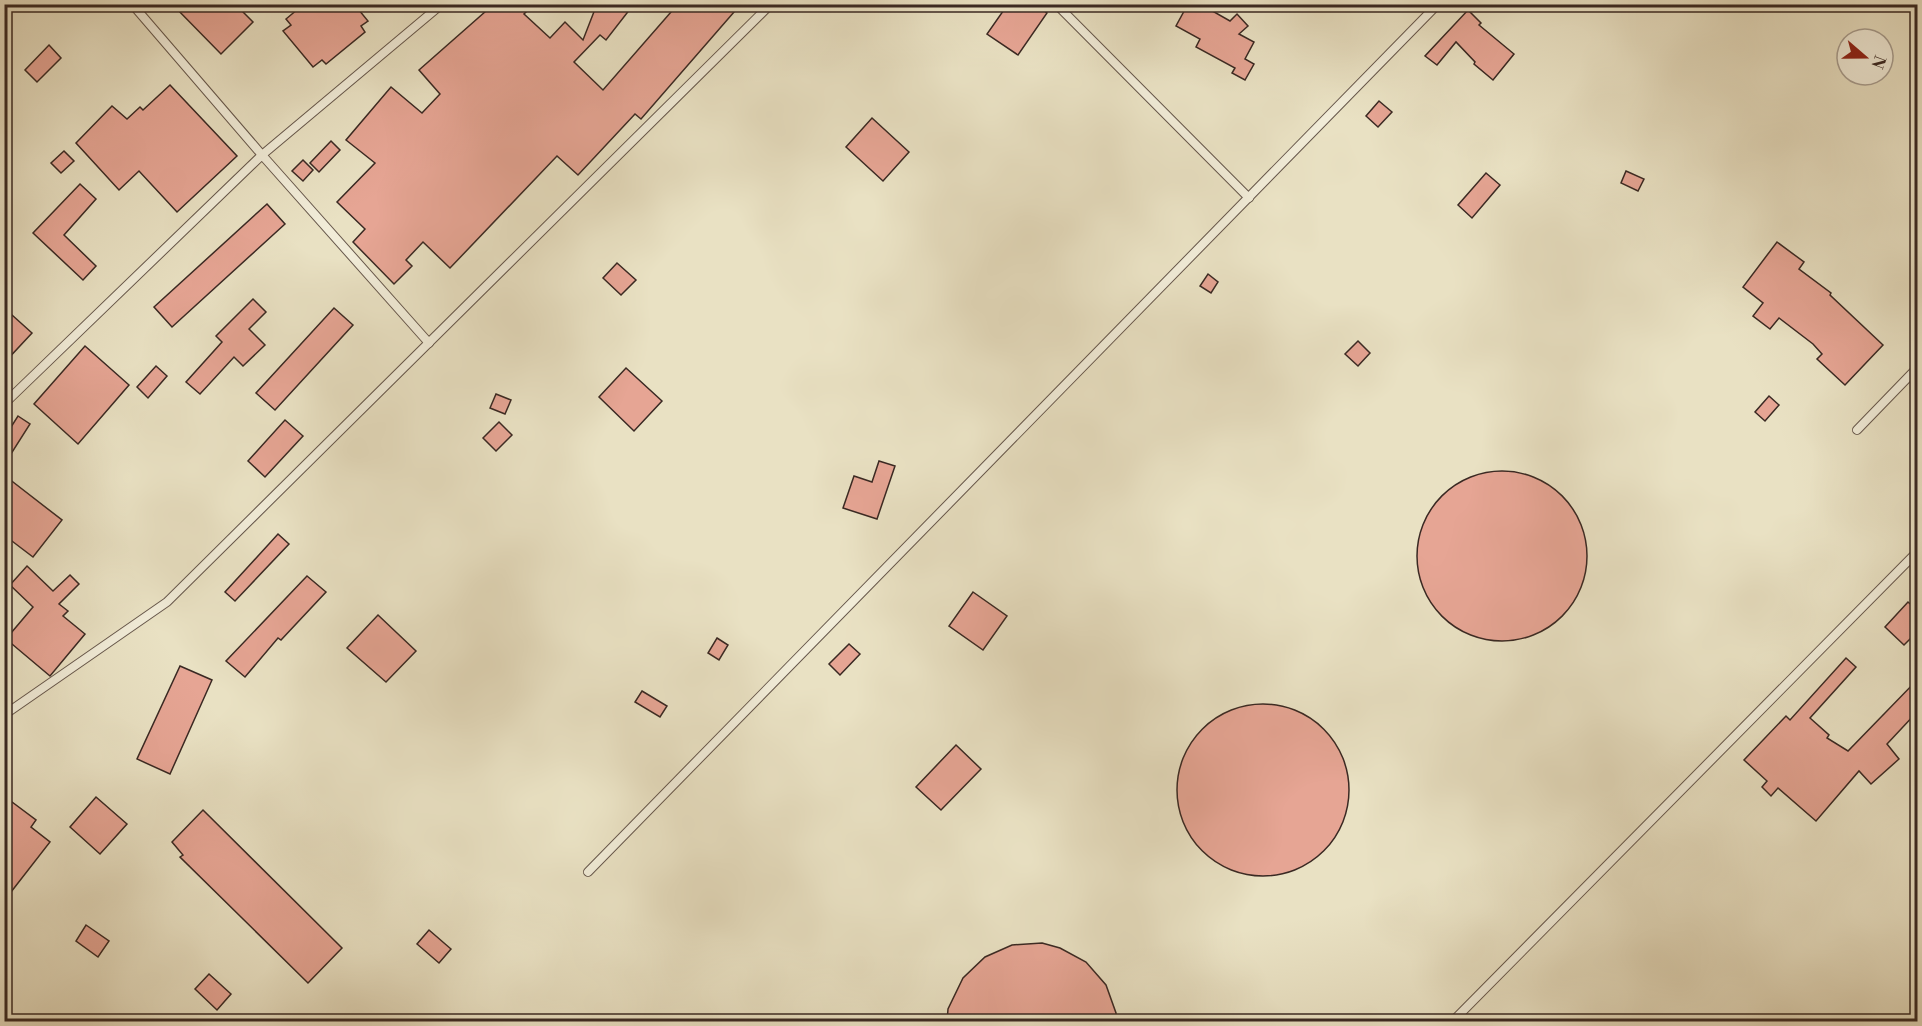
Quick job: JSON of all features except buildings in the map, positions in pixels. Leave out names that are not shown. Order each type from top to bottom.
[{"type":"lane","points":[[132,4],[429,343]]},
{"type":"lane","points":[[4,404],[262,155],[442,4]]},
{"type":"lane","points":[[4,715],[167,602],[771,4]]},
{"type":"lane","points":[[1056,4],[1249,198]]},
{"type":"lane","points":[[588,872],[1438,4]]},
{"type":"lane","points":[[1857,430],[1917,367]]},
{"type":"lane","points":[[1452,1022],[1917,551]]}]
